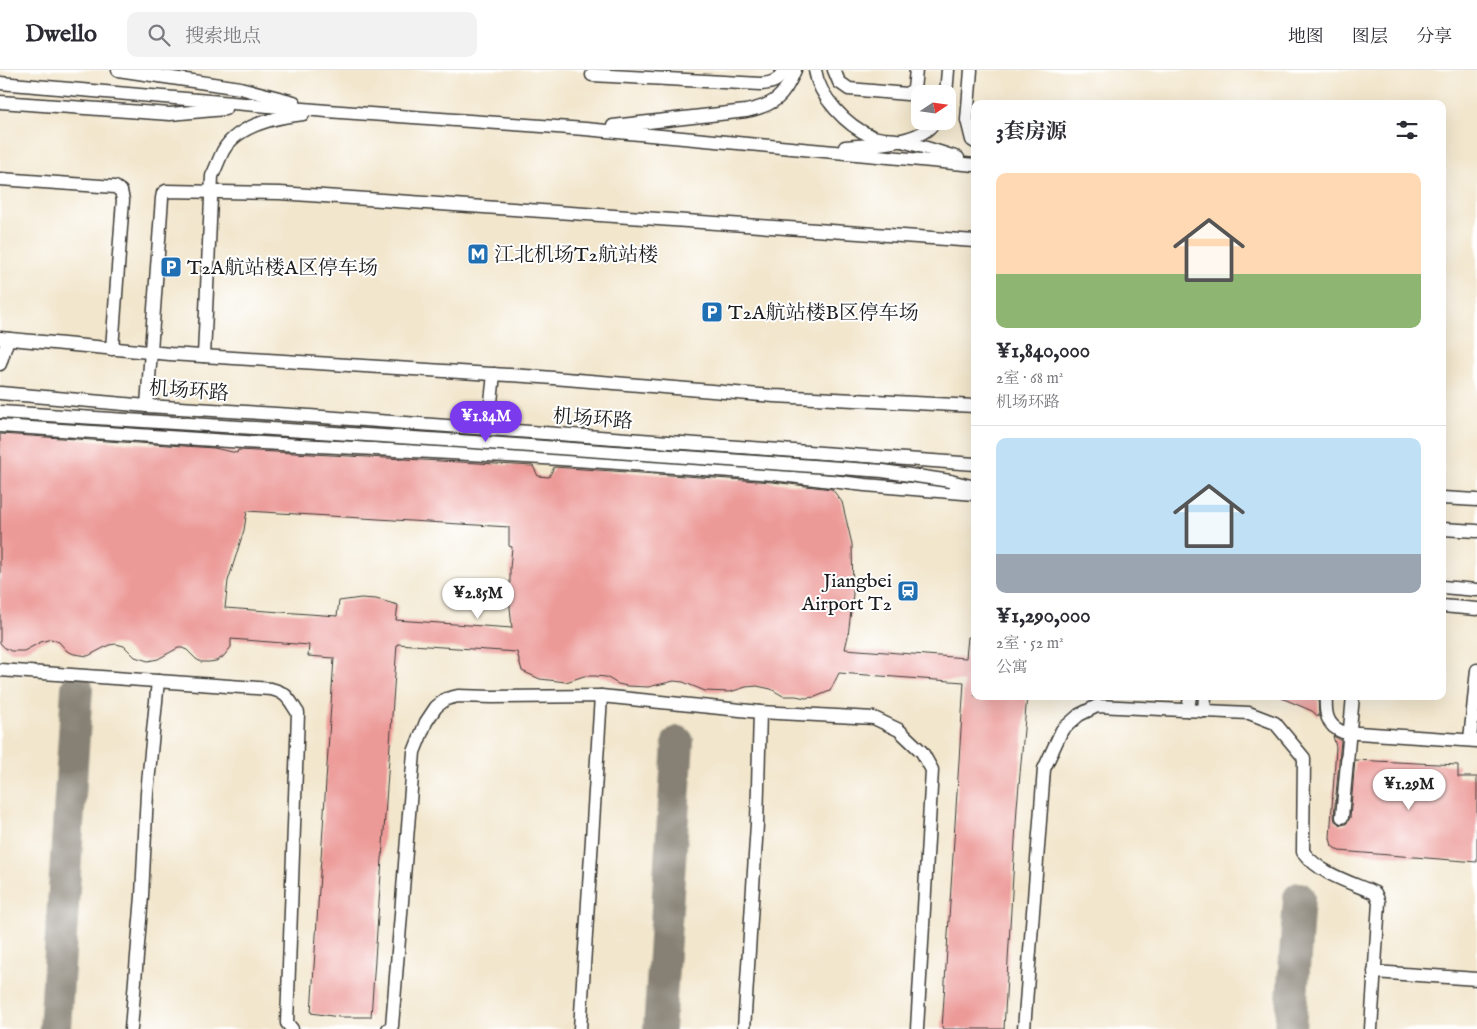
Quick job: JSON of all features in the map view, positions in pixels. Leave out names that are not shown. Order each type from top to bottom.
[{"type":"street","points":[[118,70],[240,88],[328,111]]},
{"type":"street","points":[[592,75],[692,76],[770,83],[778,79],[783,70]]},
{"type":"street","points":[[586,129],[746,111],[765,107],[782,95],[795,70]]},
{"type":"street","points":[[815,70],[828,100],[846,120],[872,137],[902,142],[971,163]]},
{"type":"street","points":[[834,70],[839,82],[850,89],[906,94],[914,89],[916,70]]},
{"type":"street","points":[[947,85],[948,70]]},
{"type":"street","points":[[971,70],[968,120],[971,135]]},
{"type":"street","points":[[0,83],[328,111],[586,129],[776,148],[971,164]]},
{"type":"street","points":[[0,102],[170,114],[260,105]]},
{"type":"street","points":[[204,356],[212,176],[224,149],[243,130],[276,117],[328,111]]},
{"type":"street","points":[[816,150],[902,142],[926,130]]},
{"type":"street","points":[[0,179],[114,187],[121,191],[123,200],[112,349]]},
{"type":"street","points":[[147,406],[163,193],[170,190],[280,194],[971,241]]},
{"type":"street","points":[[0,364],[4,338],[204,356],[494,374],[774,396],[971,406]]},
{"type":"street","points":[[488,430],[494,374]]},
{"type":"street","name":"机场环路","points":[[0,393],[147,406],[971,464]]},
{"type":"street","name":"机场环路","points":[[0,412],[454,440],[883,471],[950,481]]},
{"type":"street","points":[[0,426],[244,442],[562,459],[773,474],[865,485],[971,494]]},
{"type":"street","points":[[950,481],[971,481]]},
{"type":"street","points":[[950,481],[971,486]]},
{"type":"street","points":[[1446,498],[1477,500]]},
{"type":"street","points":[[1446,529],[1477,531]]},
{"type":"street","points":[[1446,587],[1477,590]]},
{"type":"street","points":[[1446,606],[1477,609]]},
{"type":"street","points":[[0,670],[271,689],[288,696],[298,713],[287,1023],[292,1029]]},
{"type":"street","points":[[1326,700],[1325,711],[1330,723],[1336,730],[1349,733],[1474,741],[1477,670]]},
{"type":"street","points":[[131,1029],[142,896],[147,793],[158,681]]},
{"type":"street","points":[[388,1029],[392,1026],[414,752],[426,722],[436,707],[446,699],[458,696],[601,696],[760,712],[874,718],[899,730],[922,752],[932,770],[917,1029]]},
{"type":"street","points":[[580,1029],[601,696]]},
{"type":"street","points":[[1188,710],[1189,700]]},
{"type":"street","points":[[1204,711],[1205,700]]},
{"type":"street","points":[[1342,817],[1353,700]]},
{"type":"street","points":[[1024,1029],[1044,769],[1062,730],[1078,715],[1097,706],[1248,713],[1275,723],[1299,751],[1304,758],[1303,852],[1311,863],[1322,870],[1375,893],[1379,902],[1371,1029]]},
{"type":"street","points":[[744,1029],[756,834],[760,712]]},
{"type":"street","points":[[1374,972],[1477,979]]},
{"type":"building","points":[[0,434],[214,448],[237,453],[238,450],[533,466],[538,476],[549,477],[554,467],[772,482],[832,489],[842,502],[852,544],[853,594],[845,649],[966,658],[968,637],[971,637],[971,700],[1027,700],[1017,807],[1004,1029],[942,1029],[964,682],[839,673],[830,691],[815,697],[805,698],[783,696],[771,689],[757,686],[730,692],[705,691],[683,682],[674,681],[648,687],[627,686],[618,684],[606,677],[595,676],[584,676],[566,682],[540,679],[522,671],[517,652],[397,644],[371,1017],[339,1017],[311,1013],[334,658],[308,656],[309,645],[231,639],[231,647],[223,657],[209,662],[201,662],[182,648],[178,648],[158,659],[148,661],[135,657],[124,646],[116,644],[109,645],[88,656],[74,654],[67,651],[59,642],[51,639],[24,651],[11,651],[0,643]],"holes":[[[247,511],[509,527],[509,546],[512,547],[510,568],[512,628],[396,620],[398,605],[376,599],[361,598],[339,601],[337,616],[225,608],[228,581],[244,530]]]},
{"type":"building","points":[[1286,700],[1318,700],[1319,717],[1312,711]]},
{"type":"building","points":[[1333,736],[1341,740],[1334,816],[1335,821],[1341,825],[1346,824],[1350,818],[1355,760],[1458,765],[1458,777],[1477,777],[1477,862],[1339,851],[1332,846],[1330,838],[1336,747]]},
{"type":"taxiway","points":[[55,1029],[77,688]]},
{"type":"taxiway","points":[[659,1029],[678,742]]},
{"type":"taxiway","points":[[1290,1029],[1299,898]]},
{"type":"place","name":"江北机场T2航站楼","points":[[478,254]]},
{"type":"place","name":"T2A航站楼A区停车场","points":[[171,267]]},
{"type":"place","name":"T2A航站楼B区停车场","points":[[712,312]]},
{"type":"place","name":"Jiangbei Airport T2","points":[[908,591]]}]
